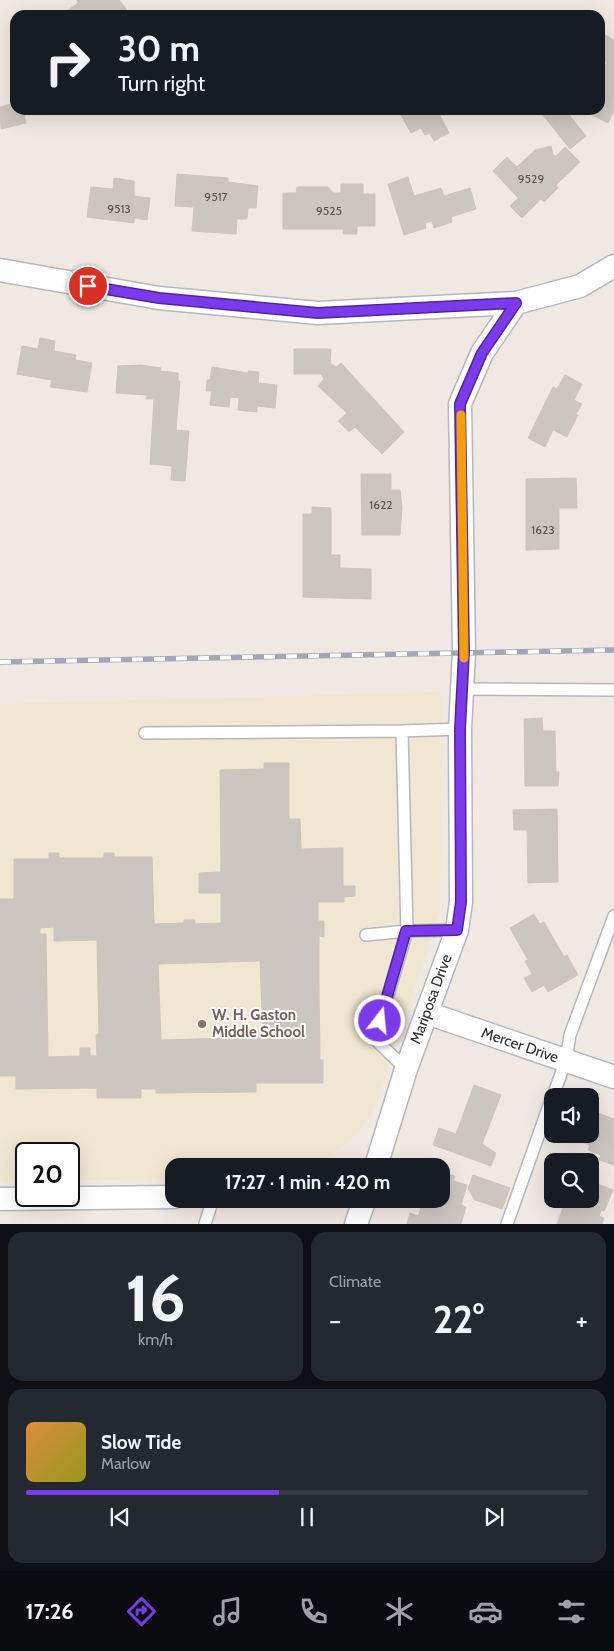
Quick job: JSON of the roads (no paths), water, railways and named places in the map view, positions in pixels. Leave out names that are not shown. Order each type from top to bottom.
[{"type":"street","points":[[0,270],[159,298],[318,313],[516,303],[580,286],[614,266]]},
{"type":"street","name":"Mariposa Drive","points":[[378,1158],[406,1069],[457,930],[461,902],[460,729],[464,652],[460,404],[482,353],[516,303]]},
{"type":"street","name":"Mercer Drive","points":[[427,1013],[614,1076]]},
{"type":"street","points":[[0,1199],[165,1197]]},
{"type":"street","points":[[356,1224],[362,1208]]},
{"type":"lane","points":[[462,688],[614,690]]},
{"type":"lane","points":[[145,733],[460,729]]},
{"type":"lane","points":[[402,731],[406,931],[375,1039],[406,1069]]},
{"type":"lane","points":[[556,1088],[566,1060],[570,1035],[614,916]]},
{"type":"lane","points":[[366,935],[406,931],[457,930]]},
{"type":"lane","points":[[507,1224],[544,1122]]},
{"type":"lane","points":[[205,1224],[210,1208]]},
{"type":"railway","points":[[0,662],[614,650]]},
{"type":"place","name":"W. H. Gaston Middle School","points":[[202,1024]]}]
